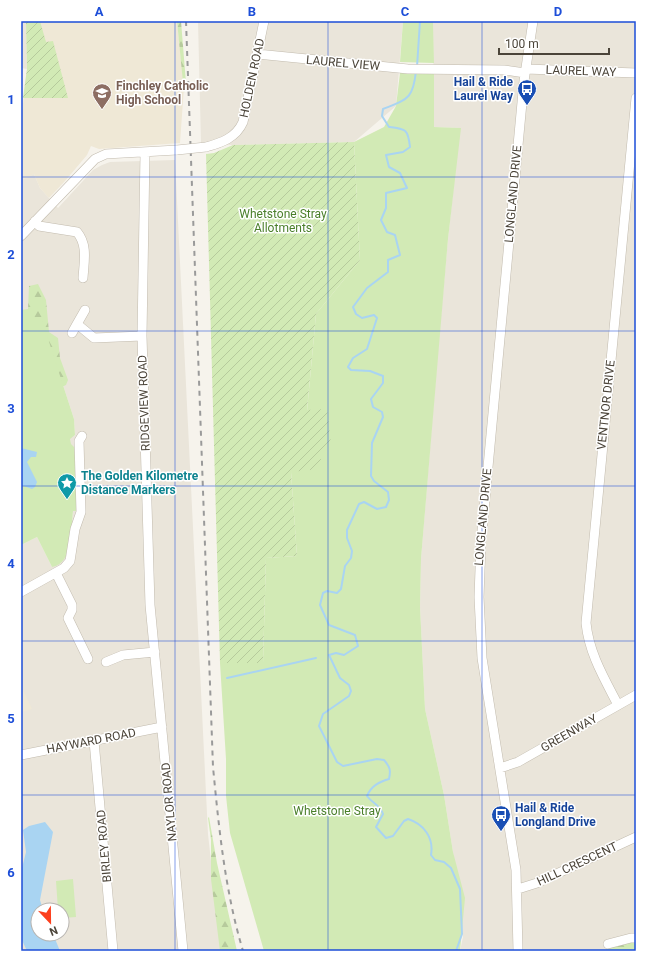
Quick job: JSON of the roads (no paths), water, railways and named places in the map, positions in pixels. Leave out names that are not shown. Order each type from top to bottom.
[{"type":"street","name":"HOLDEN ROAD","points":[[21,236],[95,159],[106,154],[145,153],[206,147],[228,139],[240,128],[243,122],[264,21]]},
{"type":"street","name":"LONGLAND DRIVE","points":[[518,951],[518,889],[482,658],[479,574],[525,74],[534,21]]},
{"type":"street","name":"LAUREL VIEW","points":[[257,54],[408,69],[430,69]]},
{"type":"street","name":"LAUREL WAY","points":[[430,69],[504,70],[525,74],[636,73]]},
{"type":"street","name":"VENTNOR DRIVE","points":[[618,705],[593,656],[588,642],[586,623],[636,98]]},
{"type":"street","name":"RIDGEVIEW ROAD","points":[[145,153],[142,336],[150,605],[155,652]]},
{"type":"street","points":[[35,221],[39,226],[77,232],[82,238],[84,245],[83,278]]},
{"type":"street","points":[[72,333],[85,310]]},
{"type":"street","points":[[77,324],[94,338],[142,336]]},
{"type":"street","points":[[21,592],[64,568],[70,561],[75,529],[81,512],[79,441],[82,436]]},
{"type":"street","points":[[56,573],[72,605],[72,610],[68,618],[88,658]]},
{"type":"street","points":[[106,662],[123,655],[155,652]]},
{"type":"street","name":"NAYLOR ROAD","points":[[155,652],[183,951]]},
{"type":"street","name":"GREENWAY","points":[[500,768],[518,762],[636,695]]},
{"type":"street","name":"HAYWARD ROAD","points":[[21,755],[162,727]]},
{"type":"street","name":"BIRLEY ROAD","points":[[94,741],[113,951]]},
{"type":"street","name":"HILL CRESCENT","points":[[518,889],[530,886],[636,837]]},
{"type":"street","points":[[608,944],[636,938]]},
{"type":"water","points":[[21,448],[37,452],[36,457],[31,457],[27,462],[37,482],[35,487],[32,489],[21,485]]},
{"type":"water","points":[[45,822],[53,832],[41,902],[30,902],[30,942],[56,942],[60,951],[27,951],[21,938],[21,872],[26,852],[23,830],[29,826]]},
{"type":"waterway","points":[[417,67],[420,21]]},
{"type":"waterway","points":[[416,71],[413,87],[408,97],[383,109],[382,116],[389,127],[403,129],[407,133],[410,147],[403,152],[386,155],[389,167],[400,173],[407,188],[386,193],[386,208],[381,220],[387,232],[395,235],[400,255],[388,260],[388,272],[367,288],[353,307],[356,314],[362,318],[374,315],[377,318],[367,349],[353,358],[348,367],[351,370],[370,371],[383,376],[383,383],[371,399],[373,407],[382,412],[383,417],[372,443],[371,476],[374,481],[388,492],[389,500],[386,507],[377,509],[364,502],[359,504],[347,530],[347,538],[352,551],[351,558],[345,566],[341,589],[337,593],[327,591],[323,593],[320,605],[329,625],[355,635],[358,646],[344,655],[336,653],[329,655],[340,678],[349,685],[351,691],[349,696],[323,714],[319,726],[337,762],[343,766],[377,759],[384,760],[388,765],[390,769],[389,779],[376,785],[367,796],[382,811],[383,814],[376,827],[386,838],[393,836],[404,821],[408,819],[414,821],[427,832],[431,843],[431,855],[435,860],[444,862],[451,868],[460,889],[462,934],[456,951]]},
{"type":"waterway","points":[[227,678],[316,658]]},
{"type":"railway","points":[[186,21],[213,767],[220,837],[227,883],[243,951]]},
{"type":"place","name":"Hail & Ride Laurel Way","points":[[527,106]]},
{"type":"place","name":"Finchley Catholic High School","points":[[102,110]]},
{"type":"place","name":"The Golden Kilometre Distance Markers","points":[[67,500]]},
{"type":"place","name":"Hail & Ride Longland Drive","points":[[501,832]]},
{"type":"park label","name":"Whetstone Stray Allotments","points":[[283,221]]},
{"type":"park label","name":"Whetstone Stray","points":[[337,811]]}]
